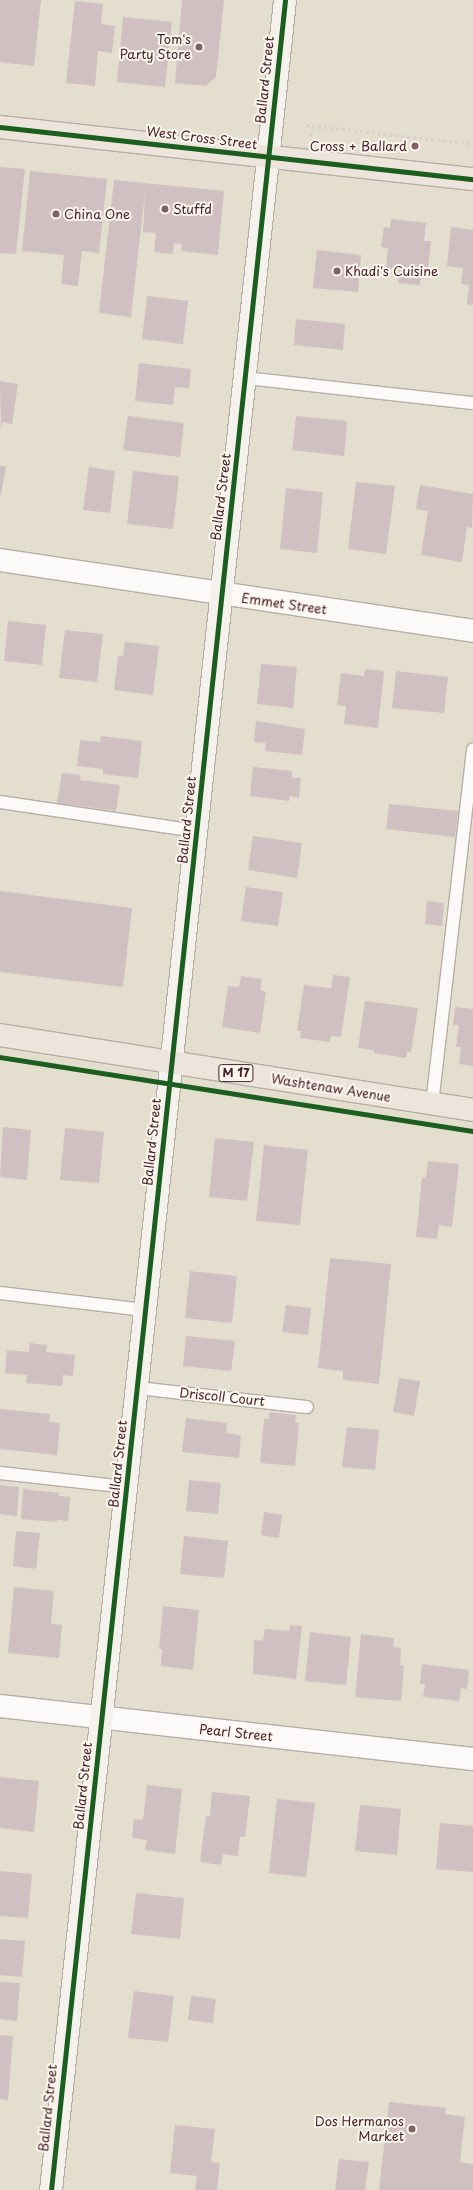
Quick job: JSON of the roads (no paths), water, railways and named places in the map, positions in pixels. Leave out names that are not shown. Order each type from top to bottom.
[{"type":"main road","name":"West Cross Street","points":[[0,127],[473,179]]},
{"type":"main road","name":"Washtenaw Avenue","points":[[0,1035],[473,1110]]},
{"type":"street","name":"Ballard Street","points":[[50,2190],[197,831],[221,595],[246,378],[285,0]]},
{"type":"street","name":"Emmet Street","points":[[0,560],[221,595],[473,632]]},
{"type":"street","name":"Pearl Street","points":[[0,1706],[473,1759]]},
{"type":"lane","points":[[246,378],[473,403]]},
{"type":"lane","points":[[432,1104],[473,749]]},
{"type":"lane","points":[[0,802],[197,831]]},
{"type":"lane","points":[[0,1293],[145,1310]]},
{"type":"lane","name":"Driscoll Court","points":[[137,1388],[307,1407]]},
{"type":"lane","points":[[0,1473],[126,1487]]},
{"type":"place","name":"Tom's Party Store","points":[[199,47]]},
{"type":"place","name":"Cross + Ballard","points":[[415,146]]},
{"type":"place","name":"Stuffd","points":[[165,209]]},
{"type":"place","name":"China One","points":[[56,214]]},
{"type":"place","name":"Khadi's Cuisine","points":[[337,271]]},
{"type":"place","name":"Dos Hermanos Market","points":[[412,2129]]}]
